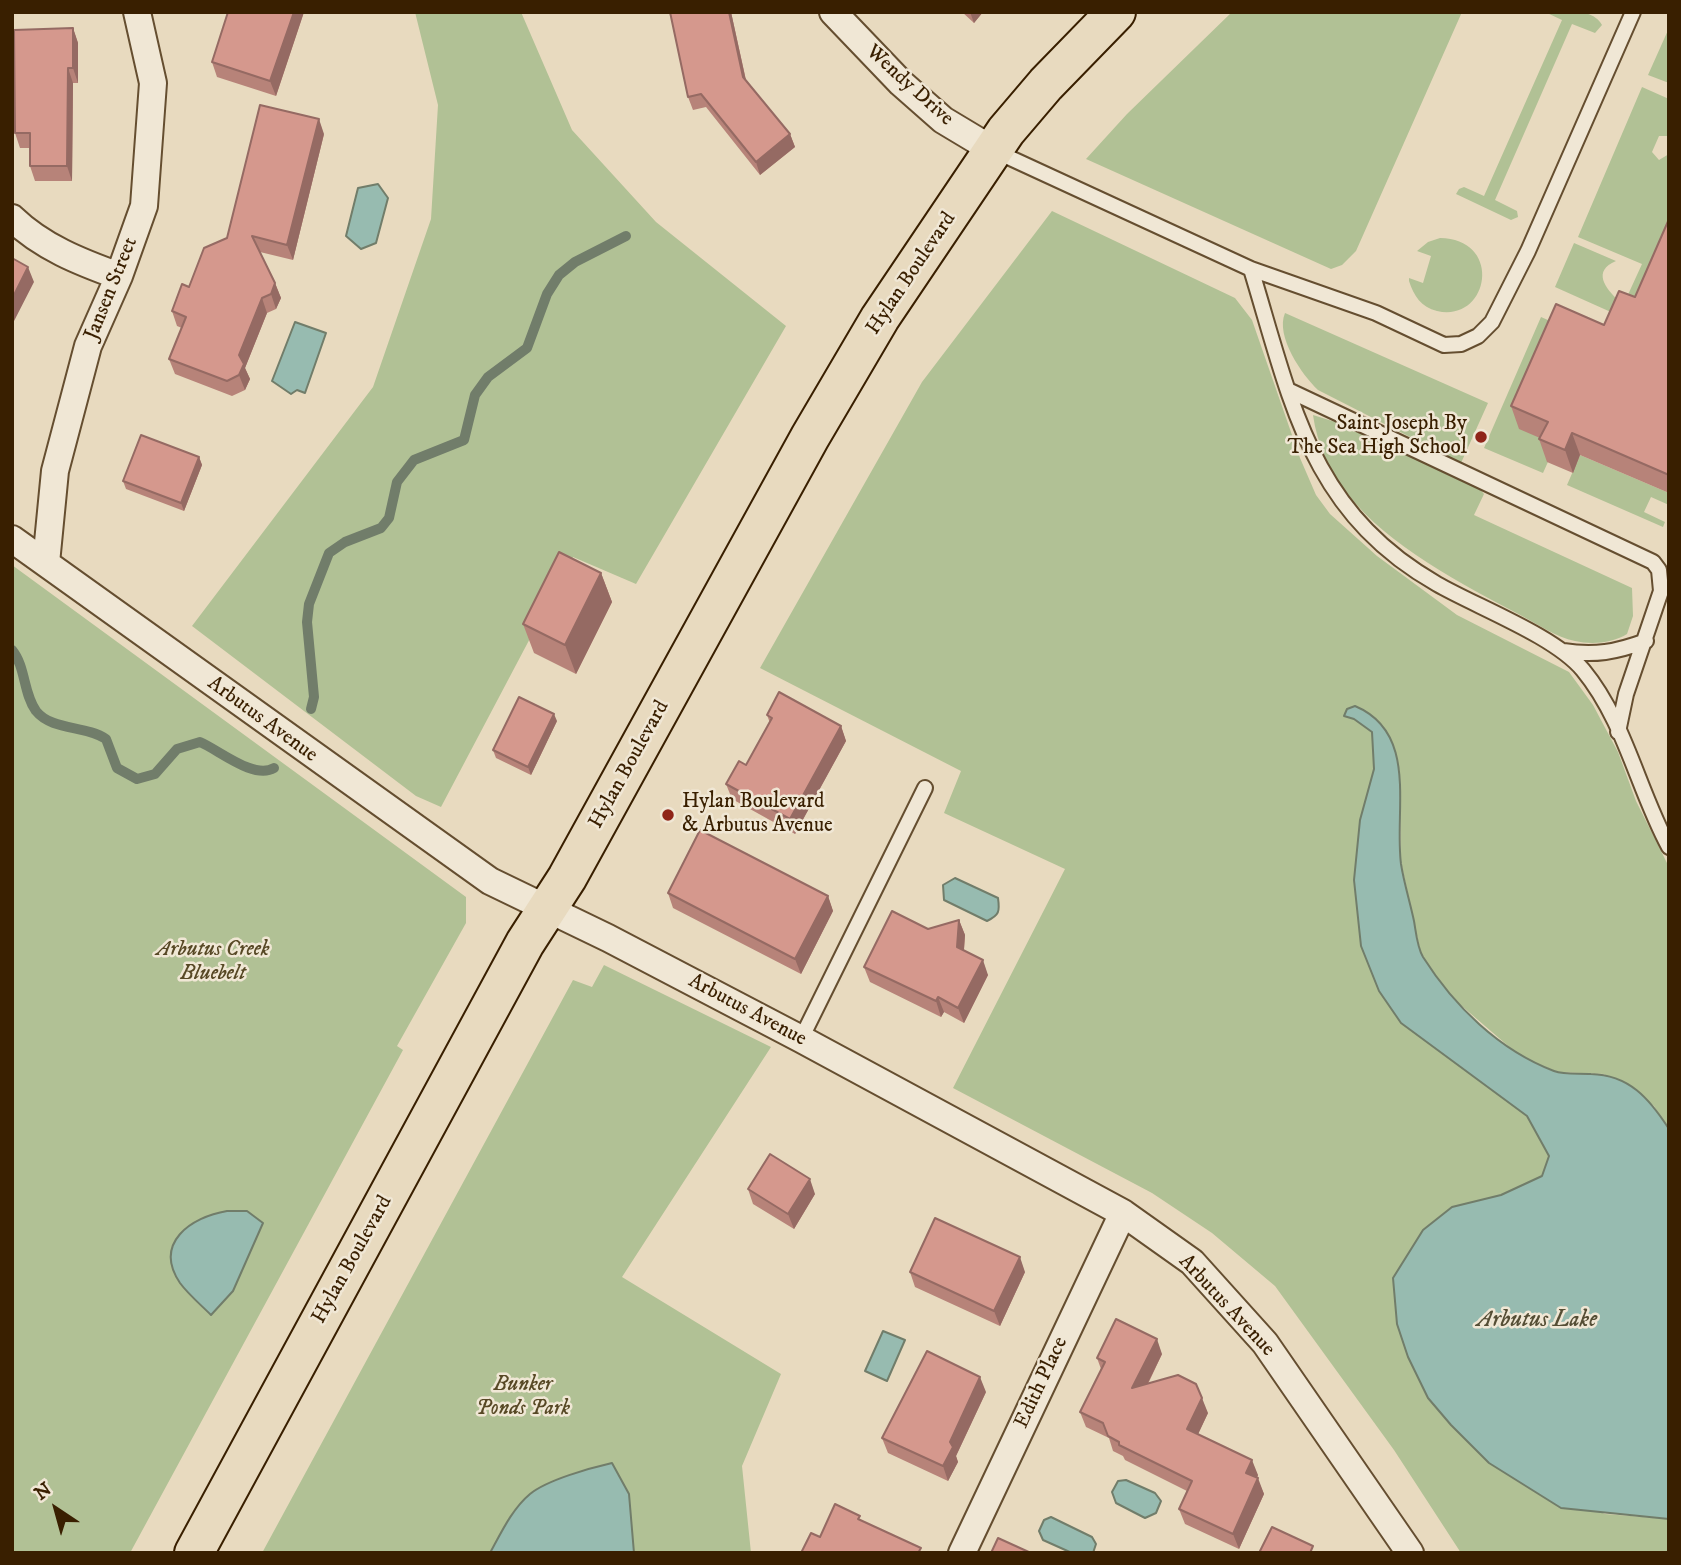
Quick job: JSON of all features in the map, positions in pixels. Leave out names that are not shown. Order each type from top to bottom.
[{"type":"main road","name":"Hylan Boulevard","points":[[194,1553],[525,943],[548,908],[810,437],[880,318],[993,150],[1046,84],[1116,12]]},
{"type":"street","name":"Jansen Street","points":[[46,564],[55,471],[88,346],[119,276],[144,206],[153,83],[137,12]]},
{"type":"street","name":"Wendy Drive","points":[[832,12],[901,83],[943,120],[993,150]]},
{"type":"street","points":[[12,218],[27,233],[70,258],[119,276]]},
{"type":"street","name":"Arbutus Avenue","points":[[12,539],[490,881],[548,908],[802,1039],[1123,1213],[1192,1262],[1265,1343],[1409,1553]]},
{"type":"street","name":"Edith Place","points":[[961,1553],[1123,1213]]},
{"type":"lane","points":[[993,150],[1251,270],[1376,313],[1444,345],[1453,346],[1470,341],[1485,330],[1528,251],[1633,12]]},
{"type":"lane","points":[[1251,270],[1287,390],[1314,459],[1347,511],[1389,553],[1437,584],[1562,650],[1590,656],[1646,641]]},
{"type":"lane","points":[[1287,390],[1646,556],[1659,570],[1662,579],[1646,641],[1626,694],[1618,732]]},
{"type":"lane","points":[[1562,650],[1583,670],[1618,732],[1641,780],[1654,820],[1669,847]]},
{"type":"lane","points":[[802,1039],[925,788]]},
{"type":"green space","points":[[415,12],[521,12],[572,130],[656,222],[786,326],[636,584],[573,557],[441,807],[416,796],[192,626],[373,387],[431,219],[438,105]]},
{"type":"green space","points":[[1232,12],[1462,12],[1356,251],[1342,265],[1331,269],[1086,159],[1127,114]]},
{"type":"green space","points":[[1545,12],[1584,13],[1597,19],[1602,25],[1595,33],[1572,24],[1495,200],[1517,211],[1518,217],[1511,220],[1456,194],[1464,187],[1484,196],[1562,20]]},
{"type":"green space","points":[[1669,28],[1669,83],[1648,75]]},
{"type":"green space","points":[[1642,87],[1669,99],[1669,136],[1659,136],[1652,152],[1659,160],[1669,154],[1669,260],[1643,320],[1621,310],[1642,264],[1578,237]]},
{"type":"green space","points":[[1052,211],[1235,298],[1252,320],[1300,458],[1316,495],[1330,514],[1377,556],[1457,615],[1569,672],[1593,705],[1618,752],[1636,801],[1669,867],[1669,1129],[1654,1106],[1604,1074],[1558,1072],[1521,1057],[1449,995],[1421,954],[1401,862],[1400,773],[1393,743],[1354,719],[1372,732],[1374,769],[1360,820],[1361,946],[1379,991],[1401,1023],[1527,1116],[1549,1156],[1542,1176],[1501,1195],[1452,1207],[1428,1398],[1489,1463],[1605,1514],[1669,1519],[1669,1553],[1461,1553],[1394,1450],[1275,1286],[1212,1233],[1152,1193],[953,1088],[1065,869],[944,813],[961,771],[760,668],[922,382]]},
{"type":"green space","points":[[1440,238],[1460,242],[1474,252],[1481,265],[1482,279],[1478,293],[1468,305],[1455,311],[1437,311],[1422,304],[1409,281],[1409,278],[1423,283],[1431,256],[1417,251],[1428,242]]},
{"type":"green space","points":[[1574,243],[1616,261],[1604,270],[1603,275],[1609,291],[1619,301],[1613,313],[1555,287]]},
{"type":"green space","points":[[1285,313],[1488,403],[1461,463],[1318,390],[1298,365],[1287,344],[1283,322]]},
{"type":"green space","points":[[1541,317],[1564,327],[1556,444],[1543,473],[1484,448]]},
{"type":"green space","points":[[1313,415],[1345,425],[1479,488],[1484,494],[1474,515],[1632,588],[1633,616],[1627,634],[1595,643],[1561,637],[1452,577],[1405,547],[1383,530],[1347,493],[1329,465]]},
{"type":"green space","points":[[1580,455],[1669,493],[1669,505],[1651,497],[1644,512],[1665,522],[1663,527],[1567,485]]},
{"type":"green space","name":"Arbutus Creek Bluebelt","points":[[12,565],[466,897],[466,923],[397,1046],[403,1050],[130,1553],[12,1553]]},
{"type":"green space","name":"Bunker Ponds Park","points":[[604,965],[771,1047],[622,1277],[781,1374],[742,1466],[751,1553],[262,1553],[573,980],[592,987]]},
{"type":"water","points":[[378,184],[388,198],[376,243],[361,249],[346,236],[358,188]]},
{"type":"water","points":[[295,322],[326,333],[305,393],[297,390],[291,394],[272,381]]},
{"type":"water","name":"Arbutus Lake","points":[[1355,706],[1375,718],[1388,734],[1396,754],[1402,871],[1419,949],[1435,975],[1479,1024],[1515,1051],[1558,1072],[1604,1075],[1627,1084],[1646,1098],[1669,1129],[1669,1519],[1561,1508],[1489,1463],[1428,1398],[1408,1357],[1397,1324],[1393,1278],[1423,1230],[1452,1207],[1501,1195],[1542,1176],[1549,1156],[1527,1116],[1401,1023],[1379,991],[1361,946],[1354,880],[1360,820],[1374,769],[1372,732],[1354,719],[1344,716],[1347,709]]},
{"type":"water","points":[[955,878],[998,898],[999,910],[996,915],[987,921],[944,900],[943,885]]},
{"type":"water","points":[[227,1211],[247,1211],[263,1223],[233,1291],[211,1315],[180,1283],[173,1269],[171,1256],[180,1234],[189,1226],[201,1219]]},
{"type":"water","points":[[883,1331],[905,1340],[887,1381],[865,1371]]},
{"type":"water","points":[[612,1463],[629,1494],[634,1553],[490,1553],[512,1514],[530,1494],[558,1479]]},
{"type":"water","points":[[1126,1480],[1155,1493],[1161,1501],[1156,1513],[1145,1518],[1116,1503],[1112,1492],[1118,1481]]},
{"type":"water","points":[[1051,1517],[1092,1537],[1096,1544],[1093,1553],[1072,1553],[1043,1540],[1039,1531],[1044,1520]]},
{"type":"building","points":[[228,12],[294,12],[270,81],[212,62]]},
{"type":"building","points":[[670,12],[729,12],[743,77],[790,134],[756,162],[701,94],[688,97]]},
{"type":"building","points":[[73,28],[73,68],[68,68],[67,166],[30,166],[30,133],[15,133],[14,30]]},
{"type":"building","points":[[260,105],[319,119],[287,245],[252,236],[275,283],[271,294],[262,298],[239,355],[244,364],[239,375],[227,381],[169,359],[186,317],[172,311],[182,284],[189,287],[204,248],[227,238]]},
{"type":"building","points":[[1669,219],[1669,475],[1572,433],[1565,450],[1539,439],[1548,422],[1511,406],[1556,304],[1604,325],[1619,291],[1635,297]]},
{"type":"building","points":[[12,258],[28,267],[12,299]]},
{"type":"building","points":[[141,435],[199,457],[181,503],[123,481]]},
{"type":"building","points":[[559,552],[601,573],[565,645],[523,624]]},
{"type":"building","points":[[779,692],[841,726],[790,819],[726,784],[739,761],[746,765],[772,718],[767,715]]},
{"type":"building","points":[[519,697],[554,714],[528,767],[493,750]]},
{"type":"building","points":[[700,830],[828,896],[795,959],[668,893]]},
{"type":"building","points":[[892,911],[928,929],[959,920],[957,947],[983,960],[958,1008],[938,997],[936,1001],[864,967]]},
{"type":"building","points":[[770,1154],[810,1179],[788,1214],[748,1189]]},
{"type":"building","points":[[935,1218],[1020,1257],[994,1311],[910,1272]]},
{"type":"building","points":[[1116,1319],[1157,1339],[1132,1388],[1178,1375],[1196,1384],[1202,1398],[1187,1429],[1252,1460],[1246,1473],[1258,1478],[1233,1534],[1179,1509],[1192,1481],[1119,1445],[1119,1442],[1108,1436],[1103,1423],[1080,1412],[1105,1362],[1097,1358]]},
{"type":"building","points":[[927,1351],[980,1377],[950,1442],[953,1447],[943,1466],[882,1438]]},
{"type":"building","points":[[835,1504],[860,1516],[858,1519],[921,1548],[918,1553],[801,1553],[811,1533],[820,1537]]},
{"type":"building","points":[[1272,1527],[1313,1546],[1310,1553],[1259,1553]]},
{"type":"building","points":[[998,1538],[1031,1553],[991,1553]]},
{"type":"waterway","points":[[311,709],[314,697],[307,622],[309,604],[329,553],[345,542],[381,528],[389,518],[397,482],[414,460],[464,440],[475,395],[488,377],[527,348],[547,294],[559,275],[575,262],[626,236]]},
{"type":"waterway","points":[[12,650],[20,664],[36,711],[51,722],[106,739],[117,768],[137,779],[155,774],[177,749],[200,742],[247,767],[266,771],[274,768]]},
{"type":"place","name":"Saint Joseph By The Sea High School","points":[[1481,437]]},
{"type":"place","name":"Hylan Boulevard & Arbutus Avenue","points":[[668,815]]}]
